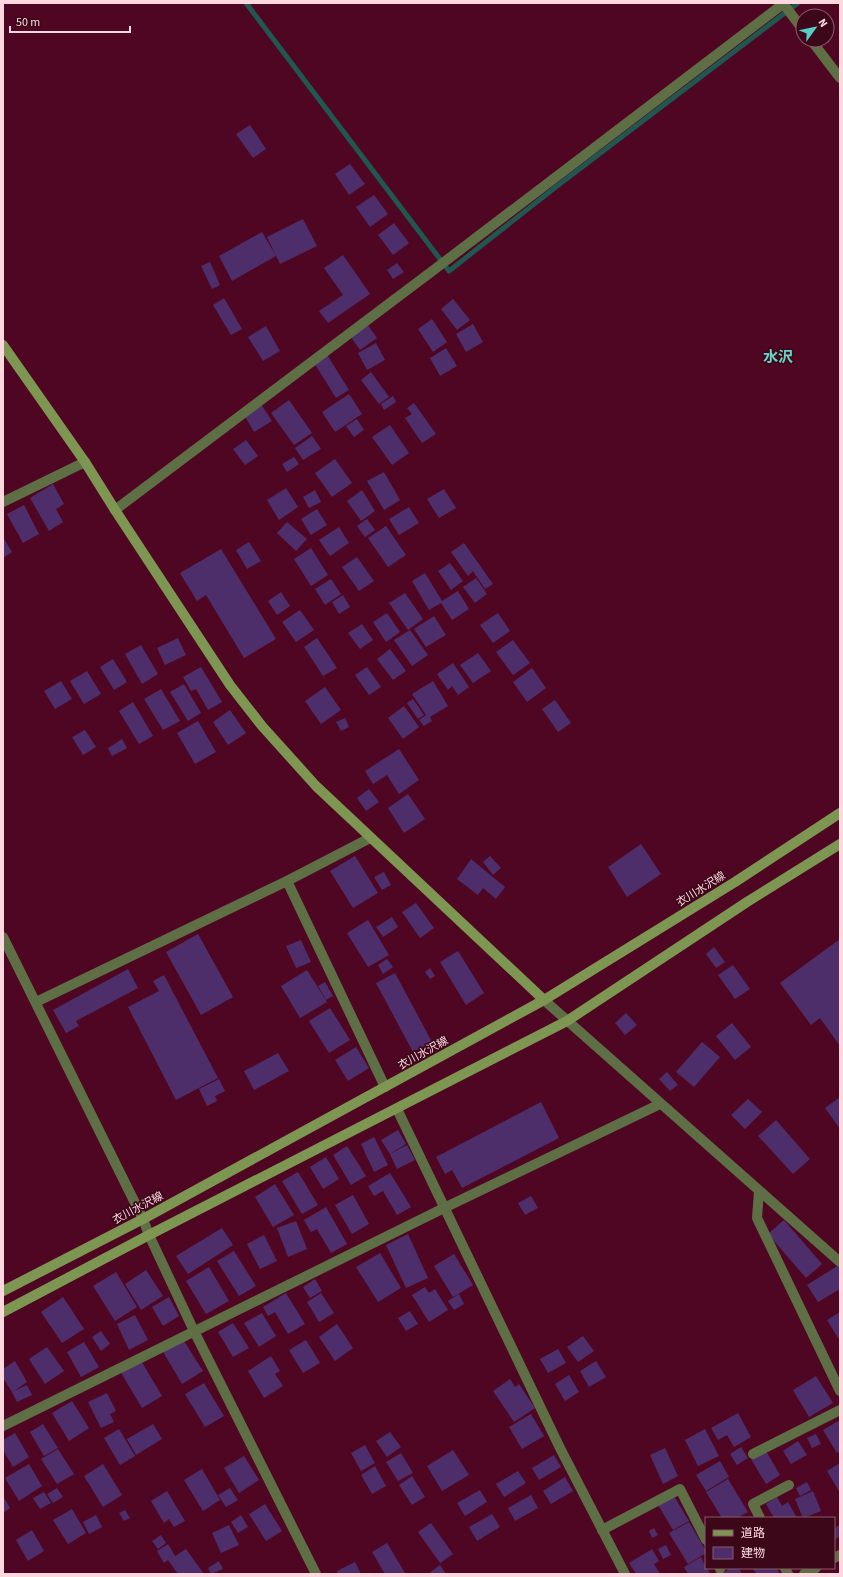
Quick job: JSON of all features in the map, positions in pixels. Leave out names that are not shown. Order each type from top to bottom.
[{"type":"main road","points":[[3,345],[85,462],[230,685],[257,720],[316,786],[544,1000]]},
{"type":"main road","name":"衣川水沢線","points":[[3,1292],[143,1219],[544,1000],[735,882],[840,813]]},
{"type":"main road","points":[[3,1312],[149,1235],[567,1021],[748,902],[840,844]]},
{"type":"street","points":[[115,510],[435,269],[783,3],[795,19]]},
{"type":"street","points":[[817,48],[840,78]]},
{"type":"street","points":[[3,502],[85,462]]},
{"type":"street","points":[[36,1002],[370,838]]},
{"type":"street","points":[[287,880],[385,1087]]},
{"type":"street","points":[[3,937],[143,1219],[194,1331],[316,1574]]},
{"type":"street","points":[[544,1000],[840,1262]]},
{"type":"street","points":[[3,1426],[444,1208],[660,1104]]},
{"type":"street","points":[[397,1109],[557,1441],[625,1574]]},
{"type":"street","points":[[759,1191],[758,1218],[840,1391]]},
{"type":"street","points":[[753,1454],[840,1410]]},
{"type":"street","points":[[760,1517],[753,1504],[789,1485]]},
{"type":"street","points":[[602,1530],[680,1489],[705,1538]]},
{"type":"street","points":[[804,1574],[814,1569]]},
{"type":"building","points":[[250,125],[266,149],[253,158],[236,134]]},
{"type":"building","points":[[350,164],[365,184],[349,195],[335,174]]},
{"type":"building","points":[[374,195],[388,214],[370,227],[356,207]]},
{"type":"building","points":[[303,219],[317,246],[280,264],[267,237]]},
{"type":"building","points":[[394,223],[409,243],[393,255],[378,235]]},
{"type":"building","points":[[262,232],[276,256],[232,281],[219,256]]},
{"type":"building","points":[[343,255],[370,294],[328,323],[319,311],[343,295],[324,268]]},
{"type":"building","points":[[210,262],[220,285],[212,289],[201,266]]},
{"type":"building","points":[[397,263],[404,272],[393,279],[387,270]]},
{"type":"building","points":[[224,298],[242,329],[231,335],[213,305]]},
{"type":"building","points":[[453,299],[470,320],[457,330],[441,309]]},
{"type":"building","points":[[432,319],[447,342],[433,352],[418,329]]},
{"type":"building","points":[[473,324],[483,342],[466,352],[456,334]]},
{"type":"building","points":[[368,325],[377,338],[360,350],[351,337]]},
{"type":"building","points":[[266,326],[280,351],[263,361],[248,337]]},
{"type":"building","points":[[376,343],[385,360],[367,370],[358,353]]},
{"type":"building","points":[[446,348],[457,366],[440,376],[430,358]]},
{"type":"building","points":[[326,353],[349,390],[336,398],[313,361]]},
{"type":"building","points":[[371,372],[389,397],[379,404],[361,380]]},
{"type":"building","points":[[349,394],[362,414],[335,432],[322,412]]},
{"type":"building","points":[[393,396],[396,402],[384,410],[381,404]]},
{"type":"building","points":[[289,400],[312,433],[294,445],[271,413]]},
{"type":"building","points":[[414,403],[436,434],[422,443],[405,418],[412,414],[407,408]]},
{"type":"building","points":[[261,404],[272,421],[254,432],[244,415]]},
{"type":"building","points":[[357,419],[364,430],[354,437],[346,426]]},
{"type":"building","points":[[390,425],[409,453],[392,465],[372,437]]},
{"type":"building","points":[[312,436],[321,449],[303,460],[295,448]]},
{"type":"building","points":[[246,440],[258,456],[245,465],[233,449]]},
{"type":"building","points":[[294,457],[299,464],[287,472],[282,464]]},
{"type":"building","points":[[335,459],[352,483],[332,497],[315,473]]},
{"type":"building","points":[[384,472],[400,500],[384,510],[367,481]]},
{"type":"building","points":[[53,484],[64,504],[56,509],[63,522],[49,531],[30,498]]},
{"type":"building","points":[[286,488],[298,507],[279,520],[267,500]]},
{"type":"building","points":[[444,489],[456,508],[439,518],[427,499]]},
{"type":"building","points":[[315,490],[321,502],[309,508],[303,497]]},
{"type":"building","points":[[362,490],[375,511],[361,521],[347,501]]},
{"type":"building","points":[[24,505],[39,534],[23,543],[7,514]]},
{"type":"building","points":[[409,507],[419,523],[399,535],[389,519]]},
{"type":"building","points":[[317,509],[327,525],[311,535],[301,519]]},
{"type":"building","points":[[367,519],[375,530],[365,537],[357,526]]},
{"type":"building","points":[[287,522],[307,539],[296,551],[277,533]]},
{"type":"building","points":[[386,526],[406,555],[388,567],[368,538]]},
{"type":"building","points":[[339,527],[349,543],[330,556],[319,540]]},
{"type":"building","points":[[3,537],[12,552],[3,558]]},
{"type":"building","points":[[249,542],[261,561],[247,569],[236,550]]},
{"type":"building","points":[[464,543],[493,584],[485,589],[473,571],[468,576],[451,552]]},
{"type":"building","points":[[311,548],[328,575],[311,586],[294,559]]},
{"type":"building","points":[[221,549],[276,639],[244,658],[206,595],[197,601],[180,573]]},
{"type":"building","points":[[357,557],[374,581],[359,591],[342,567]]},
{"type":"building","points":[[450,563],[463,581],[451,590],[438,571]]},
{"type":"building","points":[[425,573],[442,601],[458,591],[469,609],[452,620],[441,603],[429,610],[412,581]]},
{"type":"building","points":[[476,578],[487,594],[475,603],[463,587]]},
{"type":"building","points":[[331,579],[341,594],[325,605],[315,589]]},
{"type":"building","points":[[281,592],[290,606],[277,615],[268,601]]},
{"type":"building","points":[[405,593],[423,619],[408,630],[389,603]]},
{"type":"building","points":[[343,595],[350,607],[339,614],[332,602]]},
{"type":"building","points":[[300,610],[314,630],[296,642],[282,622]]},
{"type":"building","points":[[387,613],[400,632],[386,642],[373,622]]},
{"type":"building","points":[[498,613],[510,631],[493,643],[480,625]]},
{"type":"building","points":[[434,616],[446,635],[426,647],[414,629]]},
{"type":"building","points":[[362,624],[373,640],[360,649],[348,633]]},
{"type":"building","points":[[410,630],[428,655],[412,666],[394,640]]},
{"type":"building","points":[[178,638],[186,655],[165,665],[157,648]]},
{"type":"building","points":[[317,638],[337,668],[323,676],[304,647]]},
{"type":"building","points":[[513,640],[530,663],[513,675],[496,652]]},
{"type":"building","points":[[141,645],[158,674],[142,684],[125,654]]},
{"type":"building","points":[[390,649],[406,671],[393,680],[377,659]]},
{"type":"building","points":[[478,653],[491,671],[473,683],[460,665]]},
{"type":"building","points":[[113,659],[127,682],[114,690],[100,667]]},
{"type":"building","points":[[453,663],[469,687],[458,695],[452,686],[448,690],[437,674]]},
{"type":"building","points":[[201,667],[222,702],[208,710],[196,689],[191,691],[183,677]]},
{"type":"building","points":[[367,667],[381,687],[369,695],[355,675]]},
{"type":"building","points":[[532,668],[546,688],[527,702],[513,682]]},
{"type":"building","points":[[87,671],[101,694],[84,704],[70,681]]},
{"type":"building","points":[[61,681],[72,699],[55,709],[44,691]]},
{"type":"building","points":[[433,681],[448,706],[430,717],[432,721],[424,726],[419,720],[426,715],[412,694]]},
{"type":"building","points":[[184,684],[201,713],[188,721],[170,692]]},
{"type":"building","points":[[325,687],[341,710],[321,724],[305,701]]},
{"type":"building","points":[[161,689],[180,721],[163,730],[144,699]]},
{"type":"building","points":[[413,699],[424,715],[418,719],[407,703]]},
{"type":"building","points":[[555,700],[571,723],[558,732],[542,709]]},
{"type":"building","points":[[133,702],[153,736],[139,744],[119,711]]},
{"type":"building","points":[[404,706],[419,727],[403,739],[388,718]]},
{"type":"building","points":[[230,710],[246,733],[228,745],[213,722]]},
{"type":"building","points":[[345,718],[349,727],[341,731],[336,722]]},
{"type":"building","points":[[198,721],[216,752],[195,764],[177,733]]},
{"type":"building","points":[[85,730],[96,747],[83,755],[72,737]]},
{"type":"building","points":[[122,739],[127,748],[112,756],[108,748]]},
{"type":"building","points":[[399,749],[419,780],[399,794],[387,775],[373,784],[365,771]]},
{"type":"building","points":[[369,789],[379,802],[366,811],[357,798]]},
{"type":"building","points":[[408,794],[425,819],[404,833],[388,808]]},
{"type":"building","points":[[641,844],[661,874],[627,897],[608,867]]},
{"type":"building","points":[[355,856],[378,893],[353,908],[330,871]]},
{"type":"building","points":[[490,856],[501,868],[493,875],[483,862]]},
{"type":"building","points":[[471,859],[505,887],[496,899],[483,888],[478,895],[457,879]]},
{"type":"building","points":[[384,872],[391,885],[382,890],[374,877]]},
{"type":"building","points":[[416,903],[434,928],[420,938],[402,912]]},
{"type":"building","points":[[392,917],[398,927],[383,937],[376,927]]},
{"type":"building","points":[[368,920],[389,955],[368,967],[347,933]]},
{"type":"building","points":[[198,934],[233,997],[201,1015],[166,952]]},
{"type":"building","points":[[840,939],[840,1046],[820,1018],[811,1025],[780,983]]},
{"type":"building","points":[[301,940],[311,962],[296,968],[286,946]]},
{"type":"building","points":[[714,947],[725,962],[716,968],[706,954]]},
{"type":"building","points":[[458,951],[484,993],[466,1005],[440,962]]},
{"type":"building","points":[[387,959],[393,967],[383,974],[378,965]]},
{"type":"building","points":[[733,965],[750,989],[735,999],[718,975]]},
{"type":"building","points":[[430,968],[435,976],[430,979],[425,972]]},
{"type":"building","points":[[128,969],[138,988],[76,1021],[79,1026],[66,1033],[53,1010]]},
{"type":"building","points":[[307,970],[327,1002],[300,1018],[281,986]]},
{"type":"building","points":[[395,973],[432,1042],[413,1052],[376,983]]},
{"type":"building","points":[[164,975],[218,1078],[176,1100],[128,1007],[159,991],[153,981]]},
{"type":"building","points":[[325,982],[333,996],[326,1000],[318,986]]},
{"type":"building","points":[[330,1008],[350,1040],[329,1053],[309,1021]]},
{"type":"building","points":[[626,1013],[637,1025],[625,1035],[615,1023]]},
{"type":"building","points":[[732,1023],[751,1047],[735,1060],[716,1036]]},
{"type":"building","points":[[702,1042],[720,1057],[694,1087],[676,1072]]},
{"type":"building","points":[[356,1047],[369,1068],[348,1081],[335,1060]]},
{"type":"building","points":[[278,1053],[289,1071],[254,1090],[244,1071]]},
{"type":"building","points":[[667,1072],[678,1085],[670,1091],[659,1079]]},
{"type":"building","points":[[219,1079],[225,1091],[215,1096],[217,1101],[207,1106],[199,1089]]},
{"type":"building","points":[[840,1097],[840,1129],[825,1108]]},
{"type":"building","points":[[748,1099],[762,1112],[745,1129],[731,1115]]},
{"type":"building","points":[[541,1102],[559,1138],[462,1188],[452,1170],[445,1174],[436,1157]]},
{"type":"building","points":[[776,1120],[810,1159],[793,1174],[758,1136]]},
{"type":"building","points":[[398,1130],[406,1144],[390,1154],[381,1140]]},
{"type":"building","points":[[374,1137],[388,1165],[374,1172],[361,1144]]},
{"type":"building","points":[[407,1145],[415,1160],[397,1169],[390,1154]]},
{"type":"building","points":[[347,1146],[366,1176],[351,1185],[333,1155]]},
{"type":"building","points":[[326,1157],[339,1179],[323,1189],[310,1167]]},
{"type":"building","points":[[298,1172],[318,1205],[302,1214],[282,1181]]},
{"type":"building","points":[[390,1173],[411,1207],[397,1215],[383,1191],[374,1196],[368,1186]]},
{"type":"building","points":[[275,1184],[294,1215],[273,1227],[255,1197]]},
{"type":"building","points":[[353,1195],[369,1224],[352,1234],[335,1205]]},
{"type":"building","points":[[531,1196],[538,1208],[525,1215],[518,1203]]},
{"type":"building","points":[[326,1207],[347,1244],[331,1253],[317,1229],[311,1232],[304,1220]]},
{"type":"building","points":[[784,1220],[822,1264],[806,1278],[768,1234]]},
{"type":"building","points":[[296,1221],[307,1249],[288,1257],[277,1228]]},
{"type":"building","points":[[222,1228],[233,1245],[188,1274],[176,1256]]},
{"type":"building","points":[[408,1234],[428,1278],[406,1288],[386,1245]]},
{"type":"building","points":[[264,1235],[277,1261],[260,1269],[247,1244]]},
{"type":"building","points":[[234,1251],[256,1286],[239,1296],[217,1261]]},
{"type":"building","points":[[380,1253],[401,1288],[378,1302],[356,1267]]},
{"type":"building","points":[[454,1254],[473,1285],[453,1297],[434,1266]]},
{"type":"building","points":[[839,1265],[840,1289],[818,1302],[807,1285]]},
{"type":"building","points":[[209,1267],[229,1301],[206,1314],[186,1281]]},
{"type":"building","points":[[146,1270],[163,1296],[141,1310],[125,1284]]},
{"type":"building","points":[[116,1272],[137,1307],[115,1321],[93,1286]]},
{"type":"building","points":[[315,1279],[322,1291],[310,1298],[303,1287]]},
{"type":"building","points":[[425,1287],[429,1293],[435,1289],[448,1310],[429,1322],[412,1295]]},
{"type":"building","points":[[286,1293],[305,1324],[288,1334],[275,1312],[268,1316],[263,1307]]},
{"type":"building","points":[[321,1293],[334,1313],[319,1322],[307,1302]]},
{"type":"building","points":[[459,1294],[464,1304],[454,1310],[448,1301]]},
{"type":"building","points":[[63,1297],[84,1329],[62,1343],[41,1312]]},
{"type":"building","points":[[169,1297],[179,1316],[163,1326],[152,1307]]},
{"type":"building","points":[[410,1311],[418,1324],[406,1331],[398,1318]]},
{"type":"building","points":[[840,1312],[840,1337],[838,1338],[827,1320]]},
{"type":"building","points":[[262,1313],[276,1336],[259,1347],[244,1323]]},
{"type":"building","points":[[135,1315],[148,1340],[129,1350],[117,1324]]},
{"type":"building","points":[[233,1323],[249,1348],[233,1357],[218,1332]]},
{"type":"building","points":[[337,1324],[353,1348],[335,1361],[319,1337]]},
{"type":"building","points":[[101,1331],[110,1344],[101,1351],[92,1337]]},
{"type":"building","points":[[583,1336],[594,1351],[578,1362],[567,1347]]},
{"type":"building","points":[[182,1338],[203,1371],[182,1384],[162,1350]]},
{"type":"building","points":[[306,1340],[320,1363],[303,1373],[289,1350]]},
{"type":"building","points":[[84,1342],[99,1367],[81,1377],[67,1352]]},
{"type":"building","points":[[47,1347],[64,1371],[45,1384],[29,1359]]},
{"type":"building","points":[[558,1349],[566,1363],[548,1373],[540,1359]]},
{"type":"building","points":[[271,1356],[280,1371],[275,1374],[283,1386],[264,1398],[248,1371]]},
{"type":"building","points":[[140,1359],[162,1396],[142,1408],[120,1371]]},
{"type":"building","points":[[15,1361],[27,1382],[14,1391],[27,1385],[32,1395],[17,1402],[3,1378],[3,1369]]},
{"type":"building","points":[[596,1361],[606,1377],[589,1387],[580,1371]]},
{"type":"building","points":[[569,1375],[579,1392],[565,1401],[555,1384]]},
{"type":"building","points":[[816,1376],[833,1403],[809,1417],[793,1390]]},
{"type":"building","points":[[510,1379],[515,1387],[519,1384],[535,1408],[514,1422],[493,1391]]},
{"type":"building","points":[[204,1383],[224,1416],[205,1427],[185,1394]]},
{"type":"building","points":[[107,1393],[116,1411],[110,1414],[114,1422],[101,1428],[88,1402]]},
{"type":"building","points":[[72,1401],[89,1428],[69,1441],[52,1413]]},
{"type":"building","points":[[738,1413],[751,1437],[734,1447],[727,1435],[718,1440],[711,1428]]},
{"type":"building","points":[[531,1414],[544,1436],[522,1449],[509,1427]]},
{"type":"building","points":[[840,1420],[840,1451],[837,1453],[823,1430]]},
{"type":"building","points":[[43,1424],[58,1448],[44,1456],[30,1432]]},
{"type":"building","points":[[153,1424],[162,1439],[136,1455],[127,1439]]},
{"type":"building","points":[[119,1429],[135,1456],[120,1465],[104,1438]]},
{"type":"building","points":[[705,1429],[719,1456],[698,1466],[685,1440]]},
{"type":"building","points":[[390,1432],[401,1447],[387,1457],[376,1441]]},
{"type":"building","points":[[15,1433],[29,1457],[13,1467],[3,1450],[3,1440]]},
{"type":"building","points":[[816,1434],[821,1444],[812,1448],[807,1438]]},
{"type":"building","points":[[798,1441],[807,1455],[791,1464],[783,1451]]},
{"type":"building","points":[[365,1445],[375,1463],[361,1471],[351,1453]]},
{"type":"building","points":[[741,1447],[748,1458],[737,1465],[730,1454]]},
{"type":"building","points":[[665,1448],[678,1476],[663,1484],[650,1455]]},
{"type":"building","points":[[58,1449],[74,1474],[57,1484],[41,1459]]},
{"type":"building","points":[[453,1450],[469,1475],[442,1491],[427,1466]]},
{"type":"building","points":[[766,1451],[780,1475],[766,1484],[751,1459]]},
{"type":"building","points":[[401,1453],[413,1473],[398,1481],[386,1462]]},
{"type":"building","points":[[554,1455],[561,1467],[539,1480],[532,1468]]},
{"type":"building","points":[[244,1456],[259,1480],[239,1493],[224,1468]]},
{"type":"building","points":[[720,1461],[729,1477],[706,1491],[696,1475]]},
{"type":"building","points":[[840,1463],[840,1493],[827,1471]]},
{"type":"building","points":[[29,1464],[42,1486],[19,1501],[5,1478]]},
{"type":"building","points":[[103,1464],[122,1495],[103,1507],[84,1476]]},
{"type":"building","points":[[375,1466],[386,1486],[372,1494],[361,1475]]},
{"type":"building","points":[[202,1469],[220,1500],[203,1511],[184,1480]]},
{"type":"building","points":[[518,1471],[526,1483],[504,1497],[496,1484]]},
{"type":"building","points":[[412,1476],[425,1497],[412,1505],[399,1485]]},
{"type":"building","points":[[565,1477],[573,1491],[551,1504],[543,1491]]},
{"type":"building","points":[[728,1479],[748,1512],[739,1517],[721,1517],[706,1492]]},
{"type":"building","points":[[807,1482],[811,1490],[800,1496],[796,1488]]},
{"type":"building","points":[[57,1488],[63,1497],[53,1503],[47,1494]]},
{"type":"building","points":[[230,1488],[238,1500],[226,1507],[218,1495]]},
{"type":"building","points":[[480,1490],[487,1502],[465,1516],[457,1503]]},
{"type":"building","points":[[167,1491],[185,1521],[174,1527],[169,1519],[164,1523],[151,1501]]},
{"type":"building","points":[[813,1491],[821,1511],[803,1517],[795,1499]]},
{"type":"building","points":[[44,1492],[51,1503],[40,1509],[33,1498]]},
{"type":"building","points":[[531,1495],[538,1508],[515,1521],[508,1508]]},
{"type":"building","points":[[3,1496],[10,1508],[3,1513]]},
{"type":"building","points":[[674,1496],[689,1521],[673,1530],[658,1505]]},
{"type":"building","points":[[777,1497],[782,1506],[788,1502],[796,1517],[773,1517],[766,1504]]},
{"type":"building","points":[[265,1504],[282,1531],[266,1541],[249,1514]]},
{"type":"building","points":[[72,1509],[86,1533],[68,1544],[53,1520]]},
{"type":"building","points":[[125,1510],[130,1518],[124,1521],[119,1513]]},
{"type":"building","points":[[492,1514],[500,1527],[477,1541],[469,1527]]},
{"type":"building","points":[[96,1515],[102,1527],[89,1534],[83,1522]]},
{"type":"building","points":[[241,1515],[248,1527],[238,1533],[231,1522]]},
{"type":"building","points":[[689,1522],[705,1549],[705,1554],[688,1564],[669,1533]]},
{"type":"building","points":[[431,1523],[453,1554],[440,1563],[418,1532]]},
{"type":"building","points":[[229,1525],[239,1545],[221,1553],[212,1533]]},
{"type":"building","points":[[839,1525],[840,1536],[836,1539],[835,1538],[835,1528]]},
{"type":"building","points":[[654,1528],[658,1535],[652,1538],[649,1531]]},
{"type":"building","points":[[32,1530],[44,1551],[28,1561],[16,1540]]},
{"type":"building","points":[[161,1535],[166,1543],[158,1549],[152,1541]]},
{"type":"building","points":[[387,1543],[405,1573],[385,1574],[372,1552]]},
{"type":"building","points":[[168,1544],[175,1556],[186,1549],[204,1574],[178,1574],[168,1560],[164,1563],[157,1551]]},
{"type":"building","points":[[666,1545],[671,1555],[663,1559],[658,1549]]},
{"type":"building","points":[[652,1549],[659,1561],[654,1564],[660,1574],[636,1574],[629,1563]]},
{"type":"building","points":[[701,1557],[705,1569],[710,1572],[706,1574],[688,1574],[684,1567]]},
{"type":"building","points":[[219,1561],[223,1569],[211,1574],[208,1568]]},
{"type":"building","points":[[355,1562],[361,1574],[338,1574],[337,1571]]},
{"type":"building","points":[[440,1565],[446,1574],[428,1574]]},
{"type":"building","points":[[729,1569],[740,1569],[742,1574],[721,1574]]},
{"type":"building","points":[[753,1569],[777,1569],[779,1572],[777,1574],[757,1574]]},
{"type":"waterway","points":[[246,3],[449,271],[557,186],[798,3]]},
{"type":"district","name":"水沢","points":[[778,357]]}]
